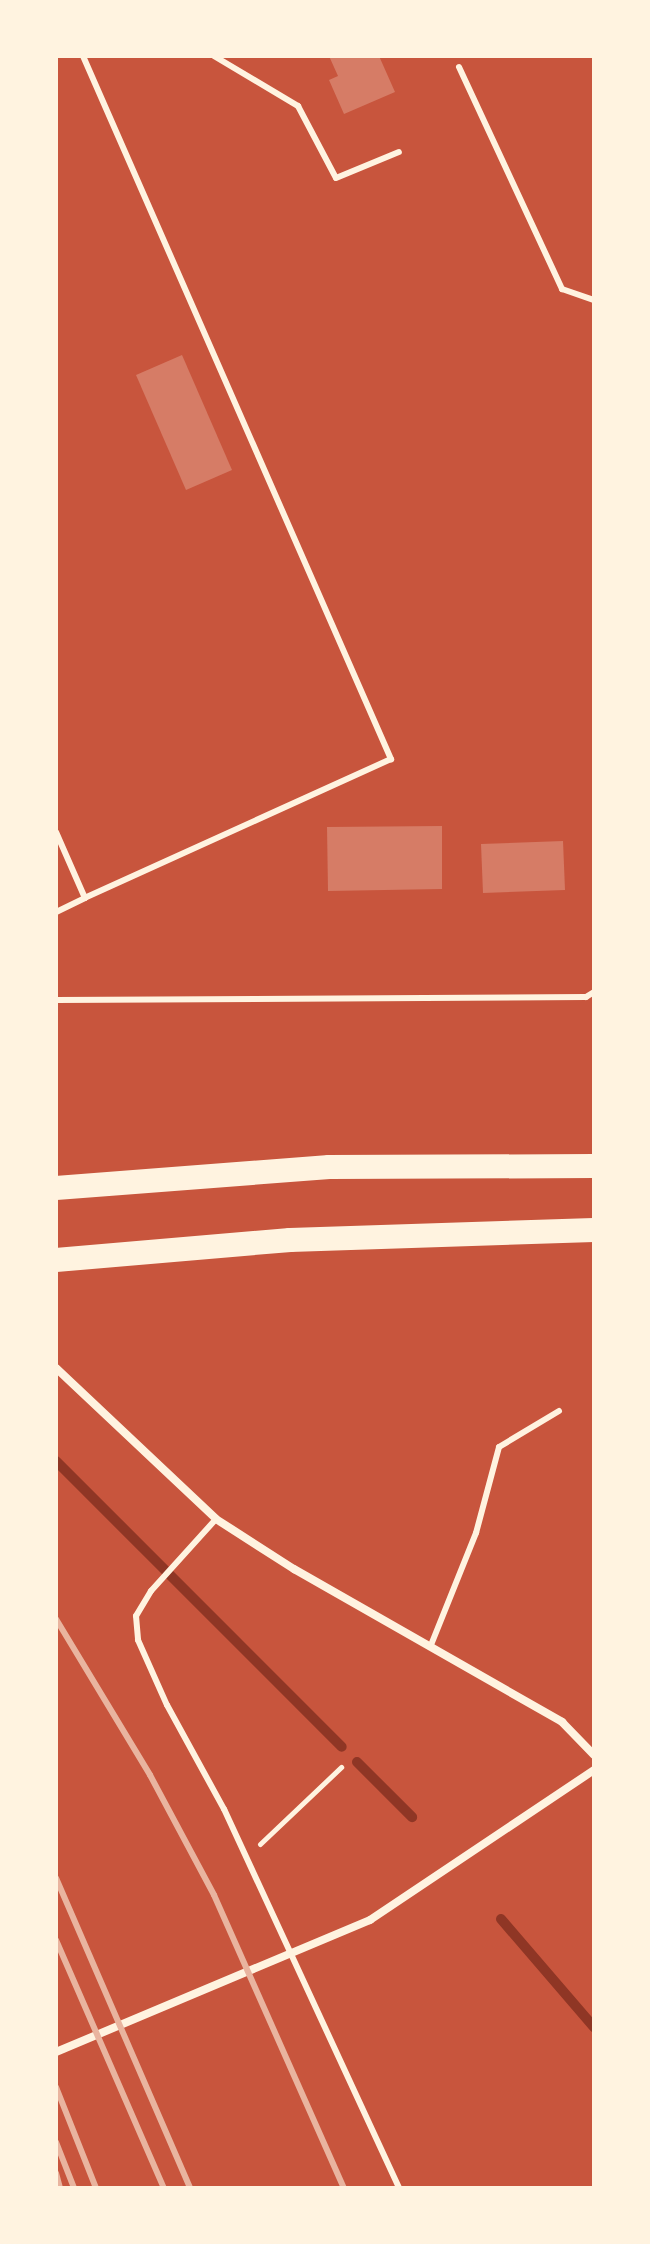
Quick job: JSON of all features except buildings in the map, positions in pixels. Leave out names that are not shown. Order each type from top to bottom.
[{"type":"highway","points":[[56,1188],[329,1167],[594,1166]]},
{"type":"highway","points":[[56,1260],[290,1240],[594,1230]]},
{"type":"street","points":[[56,1368],[216,1519],[294,1569],[562,1722],[594,1755]]},
{"type":"street","points":[[56,2052],[370,1920],[594,1770]]},
{"type":"lane","points":[[56,912],[391,759],[83,56]]},
{"type":"lane","points":[[214,56],[298,106],[336,178],[399,152]]},
{"type":"lane","points":[[459,67],[562,289],[594,300]]},
{"type":"lane","points":[[56,832],[85,898]]},
{"type":"lane","points":[[56,1000],[586,997],[594,992]]},
{"type":"lane","points":[[431,1645],[476,1533],[499,1447],[559,1411]]},
{"type":"lane","points":[[216,1519],[151,1591],[136,1616],[138,1640],[167,1705],[224,1809],[243,1857],[305,1979],[399,2188]]},
{"type":"path","points":[[243,1857],[283,1826],[341,1767]]},
{"type":"waterway","points":[[56,1461],[342,1747]]},
{"type":"waterway","points":[[357,1762],[412,1817]]},
{"type":"waterway","points":[[501,1919],[594,2027]]},
{"type":"railway","points":[[56,1619],[150,1775],[214,1895],[344,2188]]},
{"type":"railway","points":[[56,1878],[190,2188]]},
{"type":"railway","points":[[56,1940],[164,2188]]},
{"type":"railway","points":[[56,2087],[96,2188]]},
{"type":"railway","points":[[56,2142],[74,2188]]},
{"type":"railway","points":[[56,2173],[60,2188]]}]
